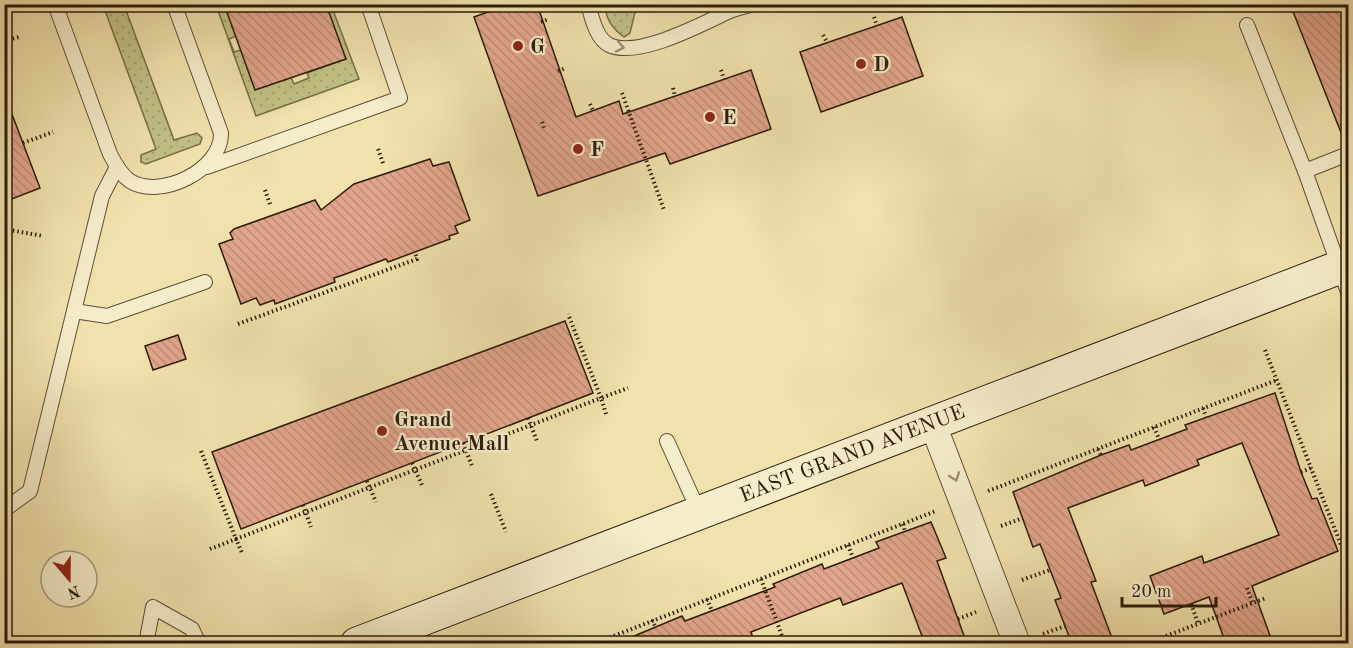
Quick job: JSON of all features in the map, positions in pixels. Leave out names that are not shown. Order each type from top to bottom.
[{"type":"street","name":"EAST GRAND AVENUE","points":[[357,644],[932,422],[1345,275]]},
{"type":"street","points":[[932,422],[1028,640]]},
{"type":"lane","points":[[55,4],[110,154],[117,167],[130,181],[149,187],[179,181],[205,167],[400,98],[368,4]]},
{"type":"lane","points":[[174,4],[221,133],[218,153],[205,167]]},
{"type":"lane","points":[[588,4],[596,30],[608,44],[629,50],[689,30],[733,7],[753,4]]},
{"type":"lane","points":[[1248,25],[1305,171],[1318,211],[1345,275]]},
{"type":"lane","points":[[1305,171],[1348,154]]},
{"type":"lane","points":[[4,510],[30,491],[102,196],[117,167]]},
{"type":"lane","points":[[74,311],[107,316],[205,282]]},
{"type":"lane","points":[[668,441],[699,512]]},
{"type":"lane","points":[[146,644],[153,608],[192,629],[198,644]]},
{"type":"path","points":[[874,17],[877,26]]},
{"type":"path","points":[[542,22],[549,20]]},
{"type":"path","points":[[823,35],[827,42]]},
{"type":"path","points":[[4,41],[19,37]]},
{"type":"path","points":[[558,71],[566,68]]},
{"type":"path","points":[[721,70],[724,79]]},
{"type":"path","points":[[672,88],[675,96]]},
{"type":"path","points":[[622,93],[664,210]]},
{"type":"path","points":[[590,104],[593,111]]},
{"type":"path","points":[[542,122],[544,128]]},
{"type":"path","points":[[23,143],[53,132]]},
{"type":"path","points":[[378,149],[384,166]]},
{"type":"path","points":[[265,190],[271,207]]},
{"type":"path","points":[[4,229],[44,236]]},
{"type":"path","points":[[238,324],[417,259],[415,252]]},
{"type":"path","points":[[303,294],[305,299]]},
{"type":"path","points":[[568,314],[606,414]]},
{"type":"path","points":[[1265,350],[1288,415],[1348,563]]},
{"type":"path","points":[[985,492],[1277,380]]},
{"type":"path","points":[[210,549],[628,388]]},
{"type":"path","points":[[1203,408],[1206,417]]},
{"type":"path","points":[[528,418],[537,441]]},
{"type":"path","points":[[1155,427],[1159,439]]},
{"type":"path","points":[[463,443],[472,466]]},
{"type":"path","points":[[1098,449],[1101,455]]},
{"type":"path","points":[[201,451],[242,553]]},
{"type":"path","points":[[412,463],[422,485]]},
{"type":"path","points":[[1301,472],[1311,468]]},
{"type":"path","points":[[367,481],[376,502]]},
{"type":"path","points":[[491,494],[506,532]]},
{"type":"path","points":[[303,505],[311,527]]},
{"type":"path","points":[[593,644],[943,508]]},
{"type":"path","points":[[998,527],[1023,518]]},
{"type":"path","points":[[1327,524],[1332,522]]},
{"type":"path","points":[[903,524],[905,532]]},
{"type":"path","points":[[848,545],[853,558]]},
{"type":"path","points":[[1018,582],[1050,570]]},
{"type":"path","points":[[760,579],[785,644]]},
{"type":"path","points":[[1247,588],[1252,602]]},
{"type":"path","points":[[1145,644],[1266,598]]},
{"type":"path","points":[[707,599],[712,612]]},
{"type":"path","points":[[1191,604],[1198,623]]},
{"type":"path","points":[[958,619],[982,610]]},
{"type":"path","points":[[652,621],[655,626]]},
{"type":"path","points":[[1028,640],[1065,626]]},
{"type":"green space","points":[[103,5],[124,5],[174,140],[197,133],[202,138],[200,144],[146,164],[141,162],[141,155],[156,149]]},
{"type":"green space","points":[[216,5],[224,5],[244,33],[229,39],[234,52],[241,50],[291,77],[294,84],[309,78],[307,73],[345,59],[326,5],[331,5],[359,79],[256,116]]},
{"type":"green space","points":[[607,5],[646,5],[636,8],[630,33],[624,37],[610,23],[606,10]]},
{"type":"building","points":[[224,4],[326,4],[346,59],[255,90]]},
{"type":"building","points":[[510,4],[537,4],[576,117],[619,101],[623,114],[751,70],[771,129],[670,164],[665,153],[538,196],[474,17]]},
{"type":"building","points":[[1290,4],[1348,4],[1348,145],[1346,145]]},
{"type":"building","name":"D","points":[[902,17],[923,76],[821,112],[800,52]]},
{"type":"building","points":[[7,101],[40,188],[4,202],[4,102]]},
{"type":"building","points":[[430,159],[433,166],[449,162],[470,220],[455,226],[458,233],[449,236],[450,239],[388,262],[386,259],[334,278],[335,282],[275,304],[274,300],[260,305],[256,298],[241,304],[219,244],[233,239],[230,233],[234,229],[315,200],[321,210],[354,184]]},
{"type":"building","name":"Grand Avenue Mall","points":[[565,321],[593,393],[241,529],[212,452]]},
{"type":"building","points":[[178,335],[186,359],[153,370],[145,346]]},
{"type":"building","points":[[1275,393],[1301,472],[1312,499],[1317,498],[1338,551],[1252,586],[1273,644],[1226,644],[1209,597],[1164,614],[1150,576],[1202,556],[1204,563],[1279,535],[1242,443],[1197,460],[1199,465],[1145,486],[1143,480],[1068,508],[1096,581],[1091,582],[1112,638],[1096,644],[1072,644],[1055,600],[1061,598],[1040,544],[1033,547],[1013,492],[1101,455],[1129,445],[1131,450],[1187,429],[1185,425]]},
{"type":"building","points":[[931,522],[946,558],[937,561],[967,644],[925,644],[902,583],[843,605],[840,598],[751,632],[753,638],[739,644],[615,644],[682,616],[685,621],[775,587],[773,584],[822,564],[824,569],[879,548],[876,542]]},
{"type":"place","name":"G","points":[[518,46]]},
{"type":"place","name":"D","points":[[861,64]]},
{"type":"place","name":"E","points":[[710,117]]},
{"type":"place","name":"F","points":[[578,149]]},
{"type":"place","name":"Grand Avenue Mall","points":[[382,431]]}]
